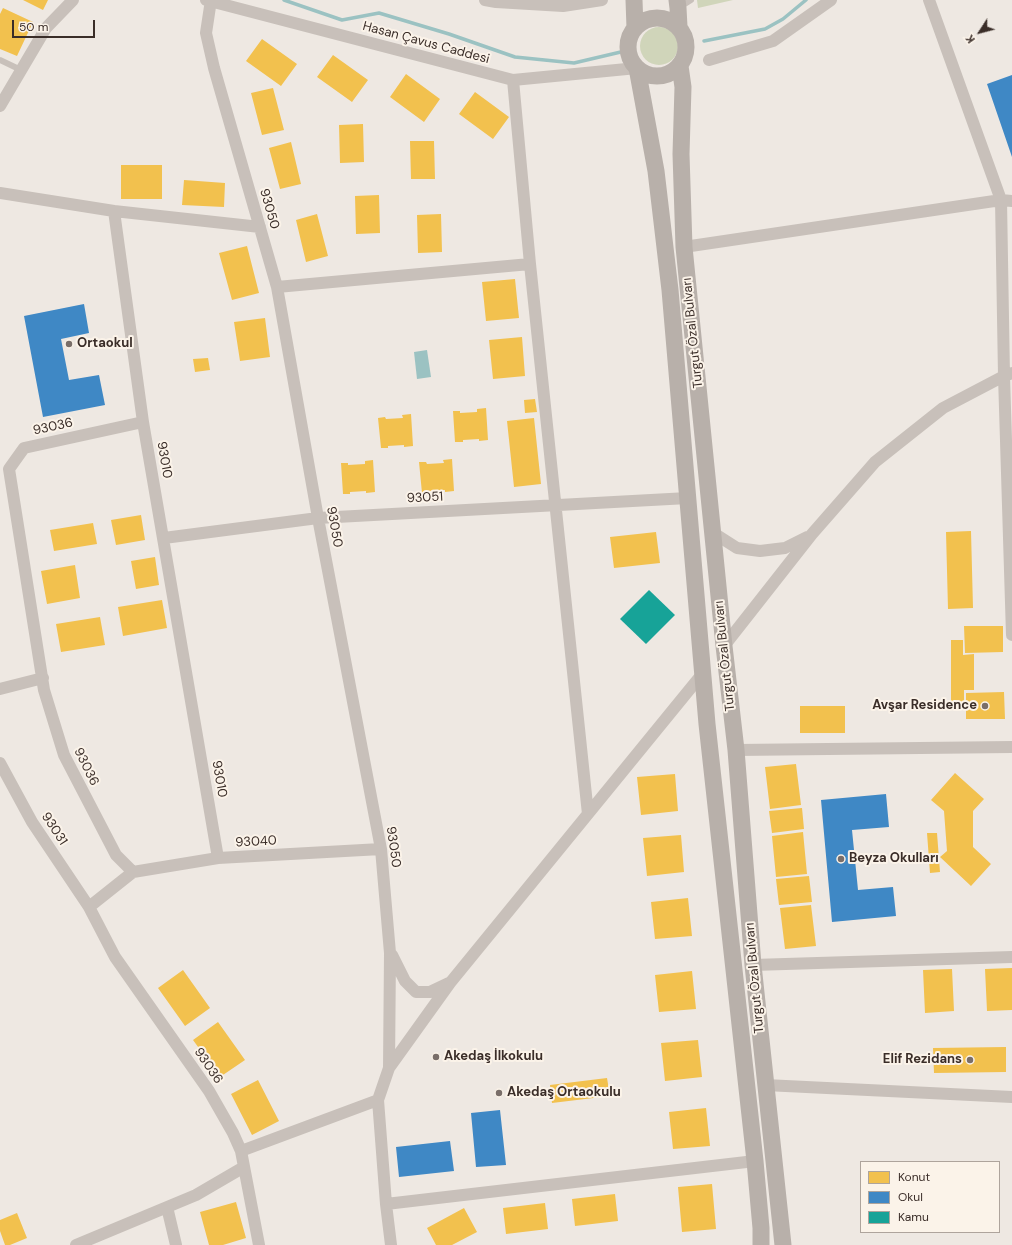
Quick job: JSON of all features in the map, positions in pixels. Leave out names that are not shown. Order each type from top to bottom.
[{"type":"main road","name":"Turgut Özal Bulvarı","points":[[634,0],[635,28],[630,36],[628,44],[630,57],[637,68],[656,171],[669,282],[704,674],[707,724],[755,1161],[761,1228],[761,1245]]},
{"type":"main road","name":"Turgut Özal Bulvarı","points":[[682,3],[679,27],[685,38],[687,50],[685,58],[680,66],[683,87],[681,154],[684,247],[712,532],[736,750],[753,966],[783,1245]]},
{"type":"main road","points":[[635,28],[642,22],[652,18],[661,18],[671,21],[679,27]]},
{"type":"main road","points":[[637,68],[645,74],[664,76],[673,72],[680,66]]},
{"type":"street","points":[[0,106],[46,28],[73,0]]},
{"type":"street","points":[[206,0],[211,0]]},
{"type":"street","name":"Hasan Çavus Caddesi","points":[[211,0],[512,80],[637,68]]},
{"type":"street","name":"93050","points":[[211,0],[206,33],[214,68],[278,287],[318,518],[380,849],[390,953],[389,1068]]},
{"type":"street","points":[[492,1],[563,6],[602,0]]},
{"type":"street","points":[[709,60],[773,41],[831,0]]},
{"type":"street","points":[[929,0],[1007,200],[1012,635]]},
{"type":"street","points":[[512,80],[588,814]]},
{"type":"street","points":[[0,193],[114,211],[260,227]]},
{"type":"street","points":[[684,247],[1007,200]]},
{"type":"street","name":"93010","points":[[114,211],[144,422],[218,858]]},
{"type":"street","points":[[278,287],[530,264]]},
{"type":"street","points":[[724,646],[812,534],[875,462],[943,408],[1008,374]]},
{"type":"street","name":"93036","points":[[133,872],[116,855],[64,755],[44,690],[9,469],[24,448],[144,422]]},
{"type":"street","name":"93051","points":[[164,538],[318,518],[688,498]]},
{"type":"street","points":[[712,532],[737,548],[760,551],[785,548],[812,534]]},
{"type":"street","points":[[391,1245],[386,1204],[378,1100],[389,1068],[450,983],[704,674]]},
{"type":"street","points":[[0,689],[42,678]]},
{"type":"street","points":[[736,750],[1012,746]]},
{"type":"street","name":"93031","points":[[0,764],[32,822],[89,907]]},
{"type":"street","name":"93040","points":[[133,872],[218,858],[380,849]]},
{"type":"street","points":[[89,907],[133,872]]},
{"type":"street","name":"93036","points":[[89,907],[115,956],[209,1091],[233,1133],[241,1151],[259,1245]]},
{"type":"street","points":[[390,953],[405,982],[416,992],[430,992],[450,983]]},
{"type":"street","points":[[753,966],[1012,957]]},
{"type":"street","points":[[765,1085],[1012,1097]]},
{"type":"street","points":[[241,1151],[378,1100]]},
{"type":"street","points":[[386,1204],[755,1161]]},
{"type":"street","points":[[76,1245],[196,1195],[244,1167]]},
{"type":"street","points":[[167,1207],[176,1245]]},
{"type":"lane","points":[[0,60],[21,70]]},
{"type":"green space","points":[[697,0],[733,0],[698,8]]},
{"type":"green space","points":[[659,27],[672,33],[678,46],[672,59],[659,65],[646,59],[640,46],[646,33]]},
{"type":"water","points":[[427,350],[431,377],[417,379],[414,352]]},
{"type":"building: Konut","points":[[23,0],[48,0],[43,10]]},
{"type":"building: Konut","points":[[3,8],[33,22],[17,56],[0,49],[0,14]]},
{"type":"building: Konut","points":[[262,39],[297,64],[281,86],[246,61]]},
{"type":"building: Konut","points":[[333,55],[368,80],[352,102],[317,77]]},
{"type":"building: Konut","points":[[406,74],[440,99],[424,122],[390,97]]},
{"type":"building: Konut","points":[[273,88],[284,130],[262,135],[251,93]]},
{"type":"building: Konut","points":[[475,92],[509,117],[493,139],[459,114]]},
{"type":"building: Konut","points":[[363,124],[364,162],[340,163],[339,125]]},
{"type":"building: Konut","points":[[410,141],[434,141],[435,179],[411,179]]},
{"type":"building: Konut","points":[[291,142],[301,184],[280,189],[269,148]]},
{"type":"building: Konut","points":[[121,165],[162,165],[162,199],[121,199]]},
{"type":"building: Konut","points":[[184,180],[225,183],[224,207],[182,205]]},
{"type":"building: Konut","points":[[379,195],[380,233],[356,234],[355,196]]},
{"type":"building: Konut","points":[[317,214],[328,256],[306,262],[296,220]]},
{"type":"building: Konut","points":[[441,214],[442,252],[418,253],[417,215]]},
{"type":"building: Konut","points":[[247,246],[259,293],[232,300],[219,253]]},
{"type":"building: Konut","points":[[515,279],[519,318],[486,321],[482,282]]},
{"type":"building: Konut","points":[[265,318],[270,357],[240,361],[234,322]]},
{"type":"building: Konut","points":[[522,337],[525,376],[493,379],[489,340]]},
{"type":"building: Konut","points":[[208,358],[210,370],[195,372],[193,359]]},
{"type":"building: Konut","points":[[535,399],[537,412],[525,413],[524,400]]},
{"type":"building: Konut","points":[[486,408],[488,440],[479,441],[479,439],[455,442],[453,411],[460,411],[460,413],[477,412],[477,409]]},
{"type":"building: Konut","points":[[411,414],[413,446],[388,446],[388,448],[381,448],[378,418],[403,418],[402,415]]},
{"type":"building: Konut","points":[[534,418],[541,484],[514,487],[507,421]]},
{"type":"building: Konut","points":[[452,459],[454,491],[429,491],[429,493],[422,493],[419,462],[426,462],[427,464],[444,463],[443,460]]},
{"type":"building: Konut","points":[[373,460],[375,492],[350,492],[350,494],[343,494],[341,463],[348,463],[348,465],[365,464],[365,461]]},
{"type":"building: Konut","points":[[141,515],[145,540],[116,545],[111,520]]},
{"type":"building: Konut","points":[[93,523],[97,544],[54,551],[50,530]]},
{"type":"building: Konut","points":[[971,531],[973,608],[948,609],[946,532]]},
{"type":"building: Konut","points":[[656,532],[660,563],[614,568],[610,537]]},
{"type":"building: Konut","points":[[155,557],[159,585],[136,589],[131,561]]},
{"type":"building: Konut","points":[[75,565],[80,598],[47,604],[41,571]]},
{"type":"building: Konut","points":[[162,600],[167,628],[123,636],[118,607]]},
{"type":"building: Konut","points":[[100,617],[105,645],[61,652],[56,624]]},
{"type":"building: Konut","points":[[964,626],[1003,626],[1003,652],[965,653]]},
{"type":"building: Konut","points":[[951,640],[963,640],[963,655],[974,654],[974,690],[964,690],[964,707],[951,707]]},
{"type":"building: Konut","name":"Avşar Residence","points":[[1004,692],[1005,719],[966,719],[966,693]]},
{"type":"building: Konut","points":[[800,706],[845,706],[845,733],[800,733]]},
{"type":"building: Konut","points":[[796,764],[801,805],[770,809],[765,767]]},
{"type":"building: Konut","points":[[955,773],[984,799],[973,811],[973,847],[991,864],[971,886],[940,857],[947,851],[944,811],[931,800]]},
{"type":"building: Konut","points":[[675,774],[678,811],[641,815],[637,777]]},
{"type":"building: Konut","points":[[802,808],[804,829],[772,833],[769,811]]},
{"type":"building: Konut","points":[[803,832],[807,874],[776,877],[772,836]]},
{"type":"building: Konut","points":[[927,833],[937,833],[940,872],[930,873]]},
{"type":"building: Konut","points":[[681,835],[684,872],[647,876],[643,838]]},
{"type":"building: Konut","points":[[809,876],[812,902],[779,905],[776,879]]},
{"type":"building: Konut","points":[[688,898],[692,936],[655,939],[651,902]]},
{"type":"building: Konut","points":[[811,905],[816,946],[785,949],[780,908]]},
{"type":"building: Konut","points":[[1012,968],[1012,1010],[987,1011],[985,969]]},
{"type":"building: Konut","points":[[952,969],[954,1011],[925,1013],[923,970]]},
{"type":"building: Konut","points":[[183,970],[210,1008],[185,1026],[158,988]]},
{"type":"building: Konut","points":[[692,971],[696,1009],[659,1012],[655,975]]},
{"type":"building: Konut","points":[[218,1022],[245,1060],[220,1077],[193,1040]]},
{"type":"building: Konut","points":[[698,1040],[702,1077],[665,1081],[661,1043]]},
{"type":"building: Konut","name":"Elif Rezidans","points":[[1006,1047],[1006,1072],[934,1073],[933,1048]]},
{"type":"building: Konut","points":[[607,1078],[610,1096],[552,1103],[550,1085]]},
{"type":"building: Konut","points":[[258,1080],[279,1121],[252,1135],[231,1094]]},
{"type":"building: Konut","points":[[706,1108],[710,1146],[673,1149],[669,1112]]},
{"type":"building: Konut","points":[[712,1184],[716,1229],[682,1232],[678,1187]]},
{"type":"building: Konut","points":[[615,1194],[618,1221],[575,1226],[572,1199]]},
{"type":"building: Konut","points":[[236,1202],[246,1238],[223,1245],[209,1245],[200,1212]]},
{"type":"building: Konut","points":[[545,1203],[548,1229],[506,1234],[503,1208]]},
{"type":"building: Konut","points":[[464,1208],[477,1232],[452,1245],[436,1245],[427,1228]]},
{"type":"building: Konut","points":[[17,1213],[27,1238],[10,1245],[5,1245],[0,1231],[0,1220]]},
{"type":"building: Okul","points":[[1012,75],[1012,157],[987,84]]},
{"type":"building: Okul","points":[[84,304],[89,333],[61,339],[69,380],[99,375],[105,405],[43,417],[24,316]]},
{"type":"building: Okul","name":"Beyza Okulları","points":[[886,794],[889,827],[852,830],[858,890],[893,887],[896,916],[832,922],[821,800]]},
{"type":"building: Okul","points":[[500,1110],[506,1165],[476,1167],[471,1113]]},
{"type":"building: Okul","points":[[450,1141],[454,1171],[399,1177],[396,1147]]},
{"type":"building: Kamu","points":[[649,590],[675,615],[646,644],[620,619]]},
{"type":"waterway","points":[[284,0],[342,20],[379,13],[449,34],[515,57],[574,63],[625,51]]},
{"type":"waterway","points":[[704,41],[765,29],[783,19],[806,0]]},
{"type":"place","name":"Ortaokul","points":[[69,344]]},
{"type":"place","name":"Avşar Residence","points":[[985,706]]},
{"type":"place","name":"Beyza Okulları","points":[[841,859]]},
{"type":"place","name":"Akedaş İlkokulu","points":[[436,1057]]},
{"type":"place","name":"Elif Rezidans","points":[[970,1060]]},
{"type":"place","name":"Akedaş Ortaokulu","points":[[499,1093]]}]
